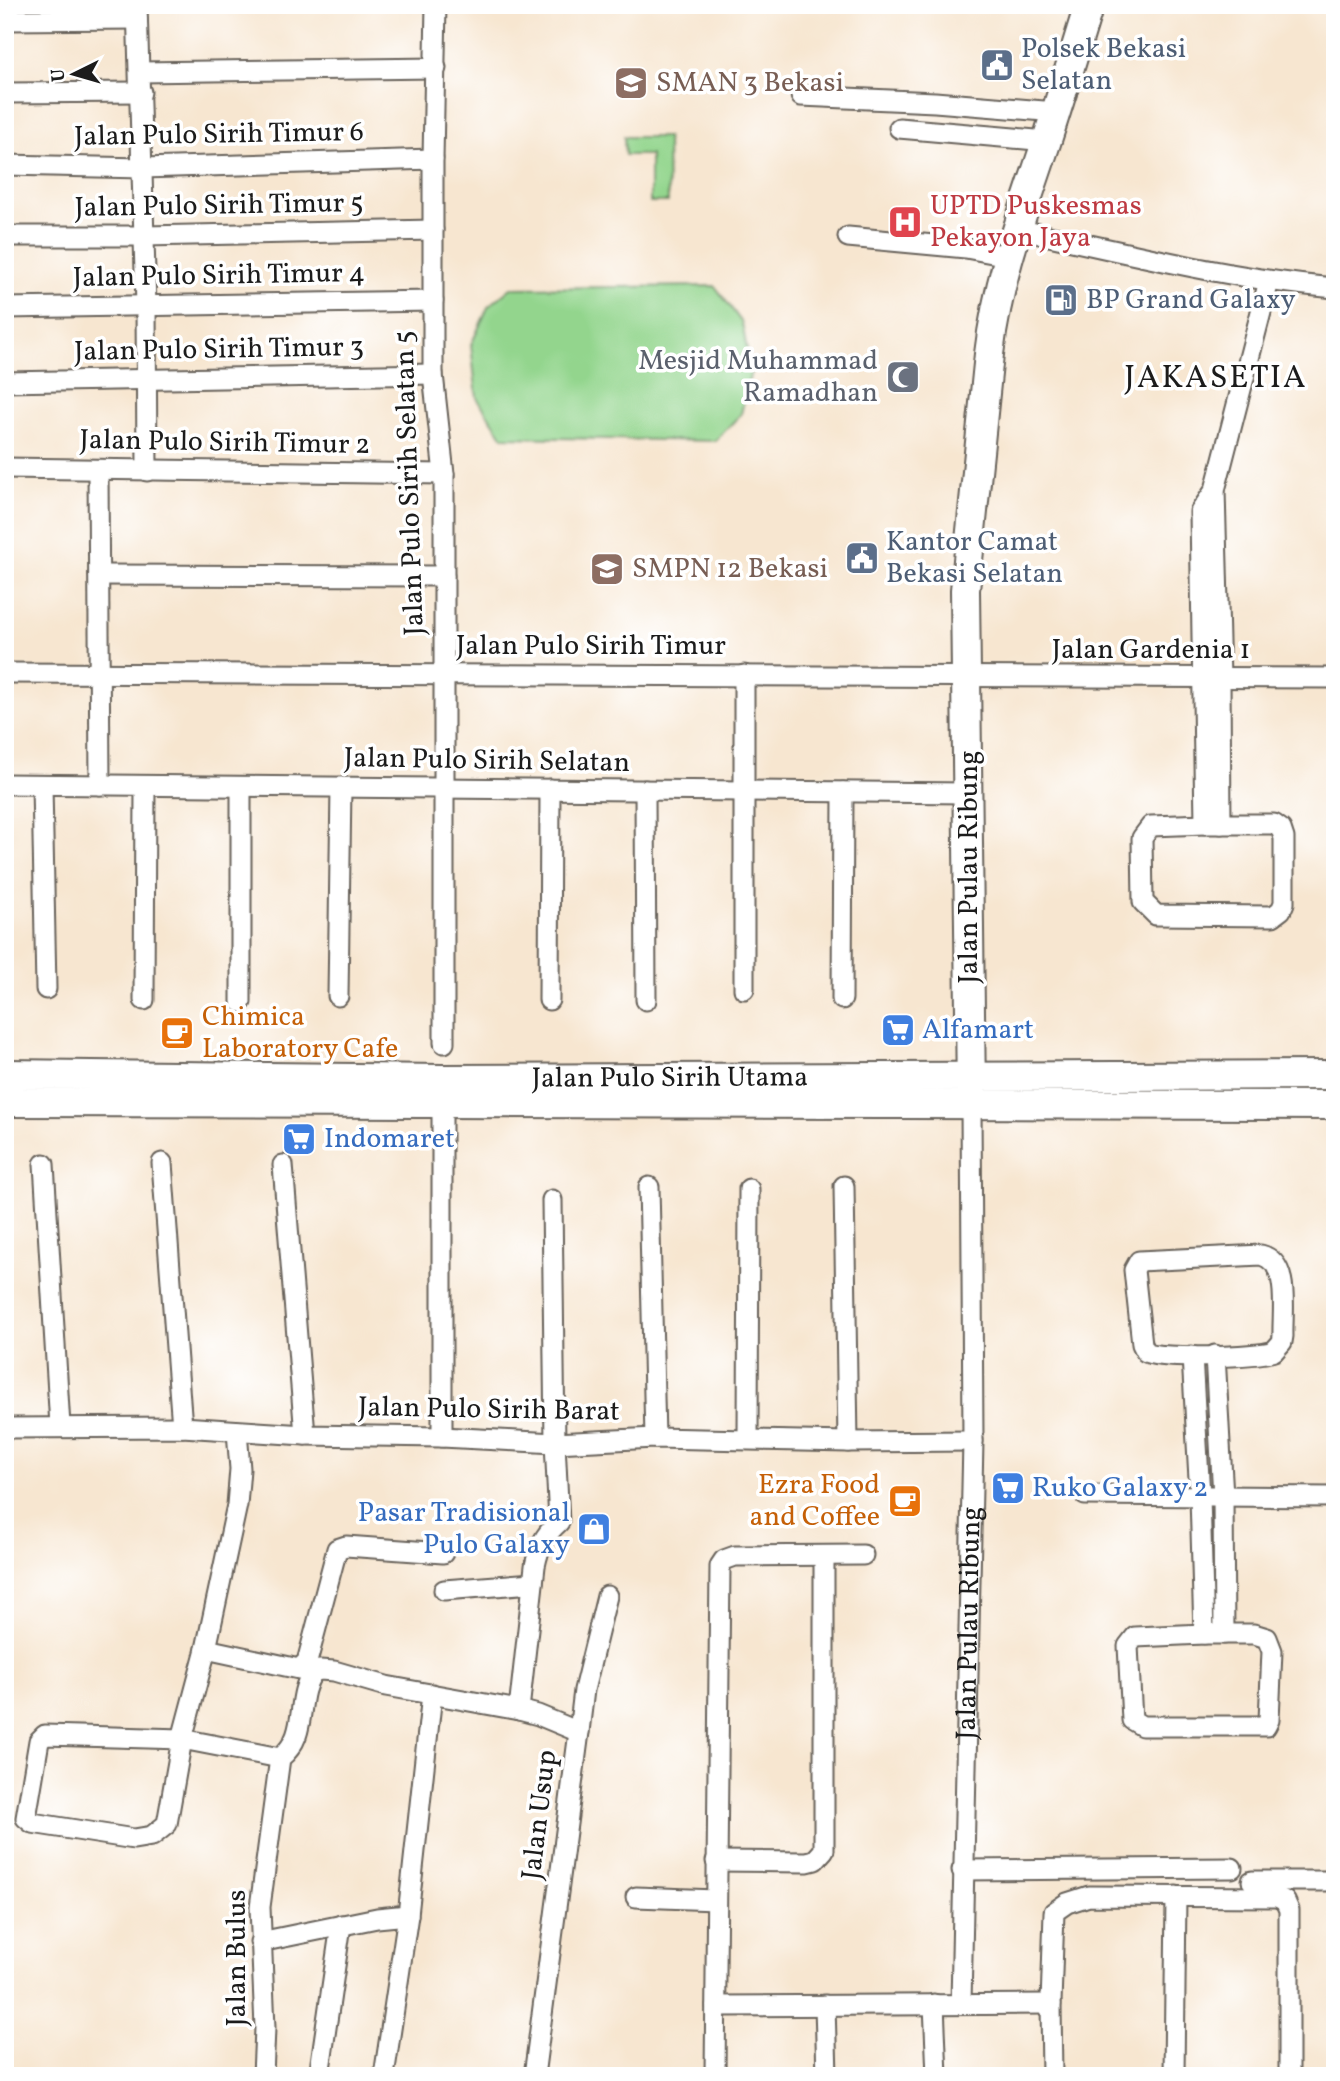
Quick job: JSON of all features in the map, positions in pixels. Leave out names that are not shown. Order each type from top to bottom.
[{"type":"main road","name":"Jalan Pulau Ribung","points":[[971,1092],[965,590],[993,327],[1012,243],[1089,5]]},
{"type":"main road","name":"Jalan Pulo Sirih Utama","points":[[5,1074],[442,1092]]},
{"type":"main road","name":"Jalan Pulo Sirih Utama","points":[[5,1102],[442,1092],[1057,1091],[1335,1075]]},
{"type":"main road","name":"Jalan Pulo Sirih Utama","points":[[1057,1091],[1335,1105]]},
{"type":"street","name":"Jalan Pulo Sirih Selatan 5","points":[[436,5],[433,374],[444,474],[444,1043]]},
{"type":"street","points":[[5,20],[58,12],[137,12],[143,168],[147,471]]},
{"type":"street","points":[[5,93],[140,82],[436,68]]},
{"type":"street","points":[[801,96],[934,102],[1056,112]]},
{"type":"street","points":[[899,128],[1047,141]]},
{"type":"street","name":"Jalan Pulo Sirih Timur 6","points":[[5,165],[143,168],[433,159]]},
{"type":"street","name":"Jalan Pulo Sirih Timur 5","points":[[5,236],[433,230]]},
{"type":"street","points":[[848,237],[966,248],[1012,243],[1269,281],[1335,288]]},
{"type":"street","points":[[1213,824],[1215,490],[1269,281]]},
{"type":"street","name":"Jalan Pulo Sirih Timur 4","points":[[5,307],[433,301]]},
{"type":"street","name":"Jalan Pulo Sirih Timur 3","points":[[5,382],[433,374]]},
{"type":"street","name":"Jalan Pulo Sirih Timur 2","points":[[5,468],[444,474]]},
{"type":"street","points":[[98,471],[100,785]]},
{"type":"street","points":[[99,575],[444,576]]},
{"type":"street","name":"Jalan Pulo Sirih Timur","points":[[5,673],[967,677]]},
{"type":"street","points":[[744,675],[744,989]]},
{"type":"street","name":"Jalan Gardenia 1","points":[[967,677],[1335,678]]},
{"type":"street","name":"Jalan Pulo Sirih Selatan","points":[[5,784],[968,793]]},
{"type":"street","points":[[42,785],[46,989]]},
{"type":"street","points":[[144,1000],[145,786]]},
{"type":"street","points":[[241,786],[241,1002]]},
{"type":"street","points":[[338,996],[341,788]]},
{"type":"street","points":[[549,1000],[550,789]]},
{"type":"street","points":[[645,790],[646,1000]]},
{"type":"street","points":[[842,999],[843,792]]},
{"type":"street","points":[[1213,824],[1274,824],[1281,829],[1284,838],[1284,903],[1281,910],[1273,916],[1156,915],[1143,902],[1142,838],[1150,826],[1213,824]]},
{"type":"street","points":[[442,1092],[442,1437]]},
{"type":"street","name":"Jalan Pulau Ribung","points":[[961,2003],[973,1441],[971,1092]]},
{"type":"street","points":[[163,1163],[183,1427]]},
{"type":"street","points":[[44,1164],[60,1426]]},
{"type":"street","points":[[283,1165],[305,1436]]},
{"type":"street","points":[[844,1186],[848,1442]]},
{"type":"street","points":[[649,1187],[655,1438]]},
{"type":"street","points":[[748,1439],[749,1189]]},
{"type":"street","name":"Jalan Usup","points":[[534,2076],[579,1732],[519,1710],[533,1583],[541,1543],[559,1522],[555,1443],[552,1200]]},
{"type":"street","points":[[1261,1255],[1275,1261],[1282,1274],[1282,1342],[1274,1351],[1267,1353],[1192,1356],[1155,1356],[1144,1349],[1136,1264],[1143,1259],[1261,1255]]},
{"type":"street","points":[[1215,1355],[1223,1496],[1224,1634]]},
{"type":"street","points":[[1192,1356],[1204,1634]]},
{"type":"street","name":"Jalan Pulo Sirih Barat","points":[[5,1428],[183,1427],[305,1436],[442,1437],[555,1443],[655,1438],[848,1442],[973,1441]]},
{"type":"street","points":[[237,1431],[240,1469],[237,1505],[206,1649],[182,1738],[167,1824],[152,1836],[134,1839],[37,1824],[26,1818],[38,1741],[46,1735],[182,1738],[280,1758]]},
{"type":"street","points":[[1085,1495],[1335,1497]]},
{"type":"street","points":[[206,1649],[299,1669],[307,1662],[337,1549],[346,1546],[443,1553]]},
{"type":"street","points":[[715,2075],[720,1566],[724,1560],[735,1556],[863,1555]]},
{"type":"street","points":[[716,1861],[807,1862],[815,1860],[824,1850],[824,1556]]},
{"type":"street","points":[[443,1590],[533,1583]]},
{"type":"street","points":[[579,1732],[584,1690],[607,1596]]},
{"type":"street","points":[[1224,1634],[1254,1634],[1267,1638],[1270,1644],[1269,1716],[1266,1726],[1142,1726],[1132,1720],[1128,1646],[1131,1640],[1135,1637],[1224,1634]]},
{"type":"street","name":"Jalan Bulus","points":[[262,2076],[265,2028],[260,1907],[280,1758],[290,1750],[298,1735],[308,1681],[316,1670],[334,1671],[386,1686],[519,1710]]},
{"type":"street","points":[[384,2076],[408,1915],[432,1694]]},
{"type":"street","points":[[962,1870],[1231,1868]]},
{"type":"street","points":[[1252,1881],[1335,1881]]},
{"type":"street","points":[[1052,2076],[1054,1912],[1067,1903],[1089,1896],[1276,1896],[1285,1901],[1289,1910],[1289,2076]]},
{"type":"street","points":[[1174,2076],[1176,1896]]},
{"type":"street","points":[[636,1897],[716,1900]]},
{"type":"street","points":[[260,1942],[341,1925],[408,1915]]},
{"type":"street","points":[[319,2076],[341,1925]]},
{"type":"street","points":[[934,2004],[937,2076]]},
{"type":"street","points":[[716,2006],[1051,2004]]},
{"type":"street","points":[[825,2005],[827,2076]]},
{"type":"green space","points":[[624,137],[667,137],[668,202],[650,202],[650,155],[625,155]]},
{"type":"green space","points":[[715,286],[742,323],[751,371],[741,414],[715,441],[503,437],[477,398],[471,345],[488,307],[511,288]]},
{"type":"place","name":"Polsek Bekasi Selatan","points":[[997,65]]},
{"type":"place","name":"SMAN 3 Bekasi","points":[[631,83]]},
{"type":"place","name":"UPTD Puskesmas Pekayon Jaya","points":[[905,222]]},
{"type":"place","name":"BP Grand Galaxy","points":[[1061,300]]},
{"type":"place","name":"Mesjid Muhammad Ramadhan","points":[[903,377]]},
{"type":"place","name":"Kantor Camat Bekasi Selatan","points":[[862,558]]},
{"type":"place","name":"SMPN 12 Bekasi","points":[[607,569]]},
{"type":"place","name":"Alfamart","points":[[898,1030]]},
{"type":"place","name":"Chimica Laboratory Cafe","points":[[177,1033]]},
{"type":"place","name":"Indomaret","points":[[299,1139]]},
{"type":"place","name":"Ruko Galaxy 2","points":[[1008,1488]]},
{"type":"place","name":"Ezra Food and Coffee","points":[[905,1501]]},
{"type":"place","name":"Pasar Tradisional Pulo Galaxy","points":[[594,1529]]},
{"type":"district","name":"JAKASETIA","points":[[1216,379]]}]
